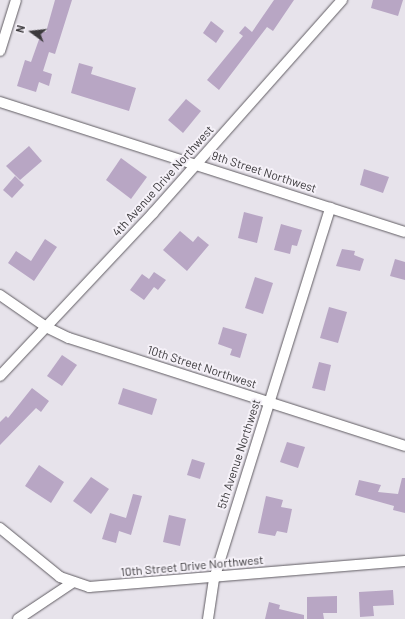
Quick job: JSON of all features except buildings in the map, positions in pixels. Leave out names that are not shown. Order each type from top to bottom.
[{"type":"street","points":[[0,51],[16,0]]},
{"type":"street","name":"4th Avenue Drive Northwest","points":[[0,376],[196,164],[342,0]]},
{"type":"street","name":"9th Street Northwest","points":[[0,102],[405,232]]},
{"type":"street","name":"5th Avenue Northwest","points":[[208,619],[214,579],[330,208]]},
{"type":"street","name":"10th Street Northwest","points":[[0,295],[46,327],[69,338],[405,446]]},
{"type":"street","name":"10th Street Drive Northwest","points":[[0,528],[47,568],[72,583],[89,587],[214,579],[405,561]]},
{"type":"street","points":[[18,619],[72,583]]}]
